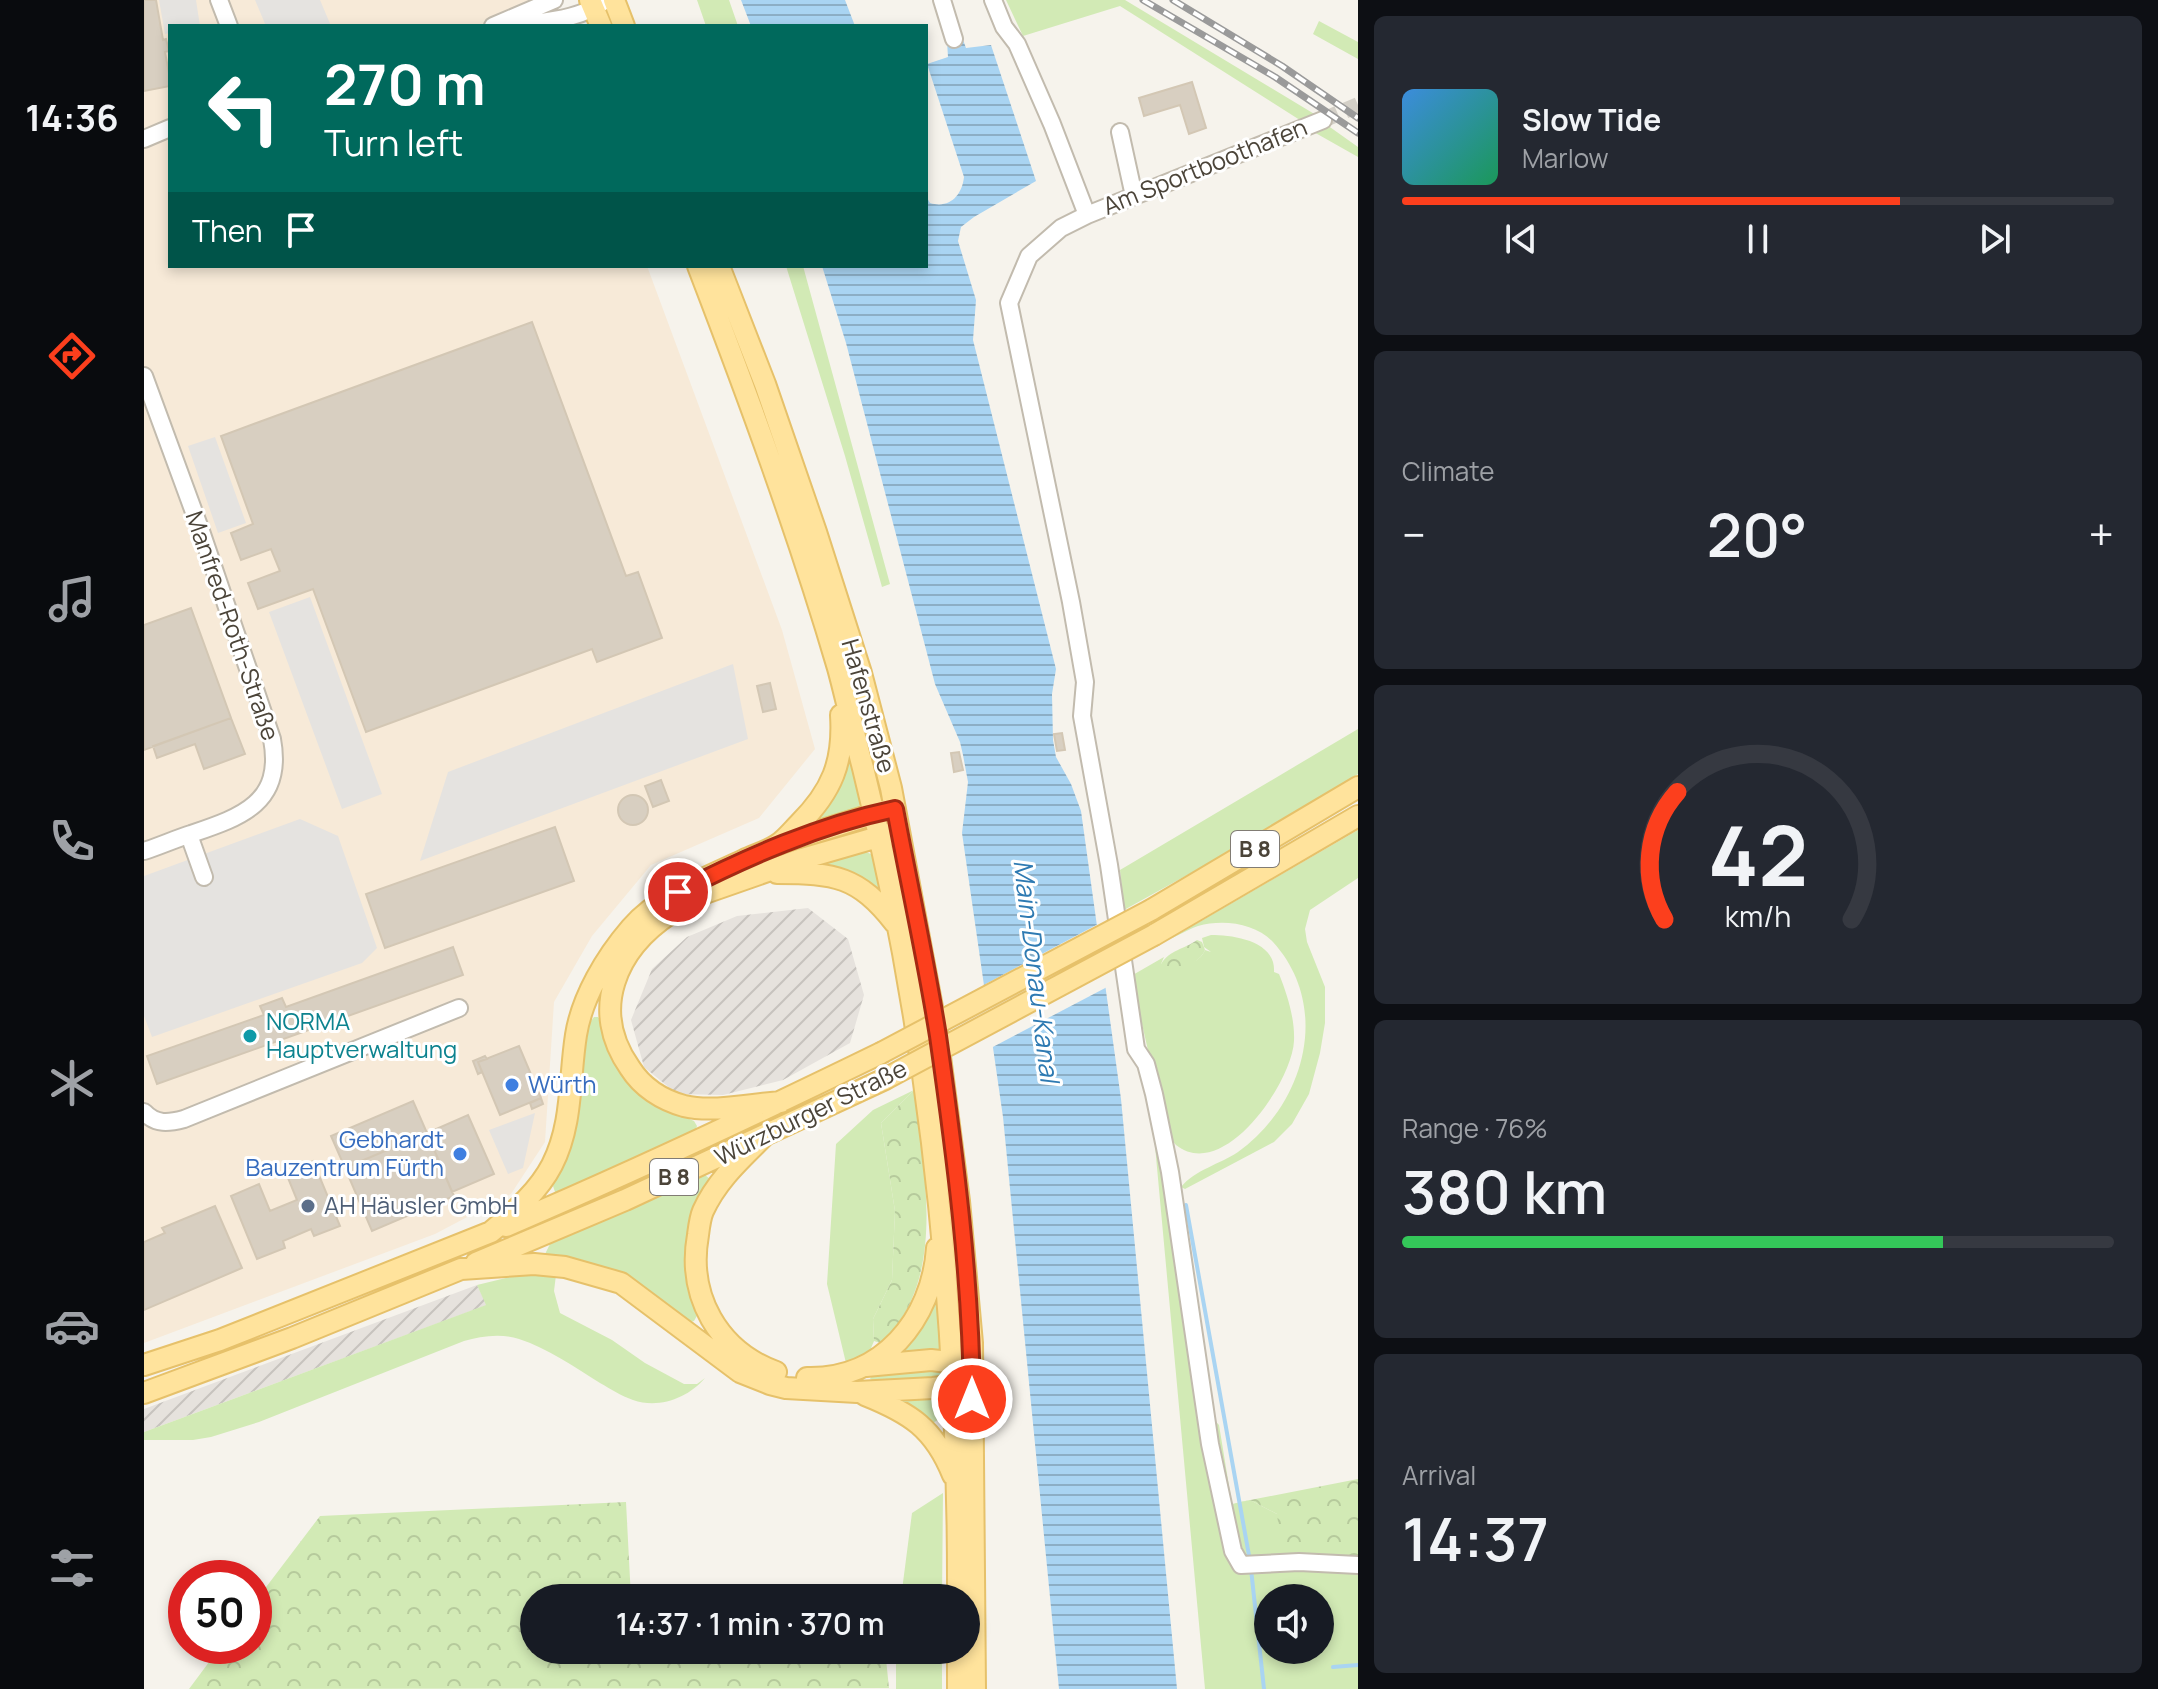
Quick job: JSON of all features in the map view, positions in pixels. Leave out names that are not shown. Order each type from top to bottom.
[{"type":"main road","points":[[614,0],[623,24]]},
{"type":"main road","name":"Hafenstraße","points":[[699,268],[802,552],[885,811],[937,1034],[959,1201],[971,1328],[963,1374],[957,1485],[958,1584]]},
{"type":"main road","name":"Hafenstraße","points":[[720,268],[765,384],[861,673],[886,765],[885,811]]},
{"type":"main road","points":[[778,844],[821,799],[837,768],[842,741],[839,671]]},
{"type":"main road","name":"Würzburger Straße","points":[[491,1232],[582,1194],[881,1053],[1151,910],[1358,787]]},
{"type":"main road","points":[[491,1232],[533,1192],[552,1165],[568,1115],[576,1030],[592,987],[633,926],[678,892],[778,844],[885,811]]},
{"type":"main road","name":"Würzburger Straße","points":[[461,1269],[625,1200],[885,1079],[1154,935],[1358,816]]},
{"type":"main road","points":[[781,1102],[710,1108],[683,1105],[657,1095],[637,1079],[621,1056],[612,1034],[610,1000],[619,969],[627,955],[651,929],[709,890],[890,834]]},
{"type":"main road","name":"Hafenstraße","points":[[890,834],[899,929],[920,1047],[963,1374],[975,1689]]},
{"type":"main road","points":[[761,872],[835,876],[861,888],[899,929]]},
{"type":"main road","points":[[765,1135],[723,1177],[702,1213],[694,1253],[697,1280],[707,1313],[720,1333],[738,1352],[757,1365],[782,1374],[810,1378],[839,1376],[866,1366],[907,1332],[919,1313],[936,1260],[940,1196]]},
{"type":"main road","name":"B 8","points":[[144,1365],[220,1340],[491,1232]]},
{"type":"main road","points":[[461,1269],[534,1264],[593,1273],[621,1283],[740,1372],[786,1388],[857,1392],[963,1374]]},
{"type":"main road","name":"B 8","points":[[144,1393],[292,1338],[461,1269]]},
{"type":"main road","points":[[866,1366],[931,1360],[963,1374]]},
{"type":"main road","points":[[857,1392],[898,1408],[929,1432],[945,1455],[957,1485]]},
{"type":"main road","points":[[958,1664],[958,1689]]},
{"type":"street","points":[[219,0],[228,24]]},
{"type":"street","points":[[942,0],[954,39]]},
{"type":"street","points":[[993,0],[1004,27],[1017,44],[1052,124],[1087,215]]},
{"type":"street","points":[[497,24],[549,1]]},
{"type":"street","points":[[526,24],[598,9]]},
{"type":"street","name":"Am Sportboothafen","points":[[1323,120],[1061,228],[1029,256],[1009,303],[1071,602],[1085,682],[1082,716],[1109,865],[1136,1049],[1146,1064],[1170,1172],[1210,1444],[1233,1551],[1241,1565],[1299,1562],[1358,1565]]},
{"type":"street","points":[[144,139],[168,129]]},
{"type":"street","points":[[1120,132],[1134,196]]},
{"type":"street","name":"Manfred-Roth-Straße","points":[[144,376],[202,534],[272,739],[275,757],[270,785],[258,803],[236,818],[144,851]]},
{"type":"street","points":[[189,835],[204,877]]},
{"type":"street","points":[[145,1115],[157,1122],[171,1123],[184,1119],[459,1008]]},
{"type":"shaded area","points":[[144,0],[548,0],[557,24],[168,24],[168,268],[648,268],[782,630],[815,749],[759,818],[651,865],[592,936],[554,1002],[545,1142],[511,1194],[435,1234],[144,1343]]},
{"type":"shaded area","points":[[159,0],[196,0],[200,24],[168,24],[168,33],[165,34]]},
{"type":"shaded area","points":[[255,0],[320,0],[330,24],[265,24]]},
{"type":"shaded area","points":[[215,437],[246,523],[218,533],[188,446]]},
{"type":"shaded area","points":[[310,597],[382,794],[342,809],[269,612]]},
{"type":"shaded area","points":[[733,664],[748,739],[420,861],[448,772]]},
{"type":"shaded area","points":[[300,819],[338,836],[377,948],[362,963],[152,1037],[144,1016],[144,876]]},
{"type":"shaded area","points":[[808,908],[848,939],[864,995],[850,1043],[783,1080],[723,1095],[677,1094],[644,1067],[631,1020],[652,969],[687,937],[737,916]]},
{"type":"shaded area","points":[[535,1113],[523,1168],[508,1174],[489,1130]]},
{"type":"shaded area","points":[[477,1285],[487,1305],[144,1432],[144,1409]]},
{"type":"green space","points":[[697,0],[729,0],[737,24],[705,24]]},
{"type":"green space","points":[[1006,0],[1125,0],[1316,115],[1303,122],[1120,6],[1023,36]]},
{"type":"green space","points":[[1319,21],[1358,42],[1358,59],[1313,34]]},
{"type":"green space","points":[[1327,125],[1358,147],[1358,157],[1312,131]]},
{"type":"green space","points":[[787,268],[804,268],[890,584],[882,587]]},
{"type":"green space","points":[[1358,729],[1358,774],[1263,833],[1124,910],[1120,870]]},
{"type":"green space","points":[[848,761],[851,762],[861,802],[858,810],[816,826],[811,820]]},
{"type":"green space","points":[[1358,830],[1358,878],[1310,910],[1305,929],[1325,987],[1325,1023],[1309,1094],[1292,1124],[1274,1142],[1185,1189],[1181,1187],[1193,1176],[1238,1152],[1261,1132],[1280,1108],[1294,1082],[1303,1053],[1306,1024],[1302,995],[1291,968],[1273,942],[1257,930],[1238,924],[1218,923],[1198,926],[1170,939]]},
{"type":"green space","points":[[864,851],[873,855],[880,893],[825,866]]},
{"type":"green space","points":[[1211,935],[1252,942],[1268,953],[1288,998],[1294,1041],[1281,1080],[1252,1123],[1234,1140],[1214,1151],[1195,1153],[1176,1145],[1166,1129],[1131,976],[1164,957],[1161,964],[1186,964],[1197,960],[1205,950],[1211,952],[1204,947],[1202,938]]},
{"type":"green space","points":[[1197,940],[1202,942],[1205,950],[1198,959],[1181,969],[1164,973],[1161,964],[1165,959]]},
{"type":"green space","points":[[594,1017],[598,1017],[671,1111],[694,1121],[697,1126],[695,1132],[562,1192],[555,1192],[553,1186],[568,1145],[578,1060],[587,1028]]},
{"type":"green space","points":[[914,1090],[881,1123],[895,1211],[892,1280],[873,1319],[874,1341],[869,1353],[846,1363],[827,1284],[836,1144],[873,1110]]},
{"type":"green space","points":[[914,1090],[925,1180],[925,1242],[921,1272],[912,1300],[897,1325],[880,1343],[874,1341],[873,1319],[892,1280],[895,1211],[881,1123]]},
{"type":"green space","points":[[1153,1124],[1173,1235],[1196,1401],[1219,1425],[1232,1504],[1250,1500],[1277,1514],[1358,1571],[1358,1689],[1205,1689]]},
{"type":"green space","points":[[705,1175],[710,1179],[710,1184],[692,1219],[685,1255],[690,1291],[698,1314],[694,1321],[688,1323],[545,1254],[550,1244]]},
{"type":"green space","points":[[518,1275],[556,1275],[554,1291],[560,1313],[612,1340],[645,1363],[684,1384],[697,1384],[705,1378],[690,1391],[672,1400],[643,1402],[620,1394],[561,1358],[529,1343],[505,1336],[484,1337],[464,1341],[259,1422],[211,1437],[144,1440],[144,1432],[486,1305],[477,1285]]},
{"type":"green space","points":[[939,1291],[945,1348],[940,1351],[897,1353]]},
{"type":"green space","points":[[922,1368],[945,1370],[946,1375],[908,1381],[870,1379],[871,1377]]},
{"type":"green space","points":[[946,1395],[951,1411],[930,1425],[901,1400]]},
{"type":"green space","points":[[1358,1479],[1358,1571],[1282,1556],[1277,1514],[1250,1500]]},
{"type":"green space","points":[[943,1493],[942,1584],[903,1584],[912,1513]]},
{"type":"green space","points":[[626,1502],[630,1584],[520,1584],[520,1664],[887,1664],[889,1688],[189,1689],[208,1664],[272,1664],[272,1579],[320,1516]]},
{"type":"green space","points":[[896,1664],[942,1664],[942,1689],[896,1689]]},
{"type":"water","points":[[741,0],[845,0],[854,24],[750,24]]},
{"type":"water","name":"Main-Donau-Kanal","points":[[962,37],[966,48],[991,45],[1036,181],[961,227],[958,241],[976,300],[973,340],[1056,669],[1052,694],[1056,757],[1081,811],[1121,1099],[1177,1689],[1059,1689],[1003,1117],[962,833],[968,782],[960,742],[935,684],[846,343],[823,268],[928,268],[928,200],[930,203],[943,204],[954,199],[961,190],[964,177],[928,67],[928,64],[948,57],[947,41]]},
{"type":"pier","points":[[1100,923],[1109,986],[989,1049],[980,987]]},
{"type":"building","points":[[144,0],[156,0],[163,40],[166,39],[168,47],[165,52],[168,86],[144,91]]},
{"type":"building","points":[[1192,82],[1206,128],[1189,134],[1180,105],[1144,116],[1139,98]]},
{"type":"building","points":[[532,322],[626,576],[638,572],[662,638],[597,662],[592,649],[366,732],[313,589],[258,609],[248,583],[280,571],[271,549],[241,560],[231,533],[253,524],[221,436]]},
{"type":"building","points":[[191,608],[231,718],[144,750],[144,625]]},
{"type":"building","points":[[770,683],[776,709],[763,712],[757,686]]},
{"type":"building","points":[[231,718],[245,754],[204,769],[195,744],[157,758],[153,746]]},
{"type":"building","points":[[1062,733],[1065,750],[1057,751],[1054,734]]},
{"type":"building","points":[[959,752],[963,770],[954,772],[951,753]]},
{"type":"building","points":[[661,780],[669,801],[653,807],[645,786]]},
{"type":"building","points":[[633,795],[644,799],[648,810],[644,821],[633,825],[622,821],[618,810],[622,799]]},
{"type":"building","points":[[555,827],[574,881],[385,948],[366,894]]},
{"type":"building","name":"NORMA Hauptverwaltung","points":[[453,947],[463,975],[157,1084],[147,1056],[264,1015],[260,1006],[282,998],[286,1007]]},
{"type":"building","name":"Würth","points":[[519,1046],[541,1098],[500,1115],[478,1062]]},
{"type":"building","points":[[485,1056],[487,1059],[478,1062],[482,1072],[478,1074],[473,1061]]},
{"type":"building","points":[[541,1098],[543,1104],[532,1109],[530,1103]]},
{"type":"building","points":[[413,1101],[427,1133],[345,1168],[331,1136]]},
{"type":"building","name":"Gebhardt Bauzentrum Fürth","points":[[468,1115],[494,1174],[452,1192],[427,1133]]},
{"type":"building","points":[[427,1133],[454,1196],[372,1231],[345,1168]]},
{"type":"building","name":"AH Häusler GmbH","points":[[313,1161],[340,1226],[314,1236],[311,1229],[283,1241],[285,1248],[257,1259],[231,1196],[259,1184],[270,1211],[297,1200],[286,1173]]},
{"type":"building","points":[[215,1206],[242,1268],[144,1310],[144,1242],[165,1233],[162,1228]]},
{"type":"waterway","points":[[1186,1205],[1250,1561]]},
{"type":"waterway","points":[[1251,1569],[1264,1689]]},
{"type":"waterway","points":[[1333,1667],[1358,1665]]},
{"type":"tunnel","points":[[1323,120],[1358,105]]},
{"type":"railway","points":[[1143,0],[1275,77],[1358,133]]},
{"type":"railway","points":[[1173,0],[1282,66],[1358,118]]},
{"type":"place","name":"NORMA Hauptverwaltung","points":[[250,1036]]},
{"type":"place","name":"Würth","points":[[512,1085]]},
{"type":"place","name":"Gebhardt Bauzentrum Fürth","points":[[460,1154]]},
{"type":"place","name":"AH Häusler GmbH","points":[[308,1206]]},
{"type":"route","points":[[678,892],[778,844],[895,809],[937,1034],[959,1201],[971,1328],[972,1399]]}]
